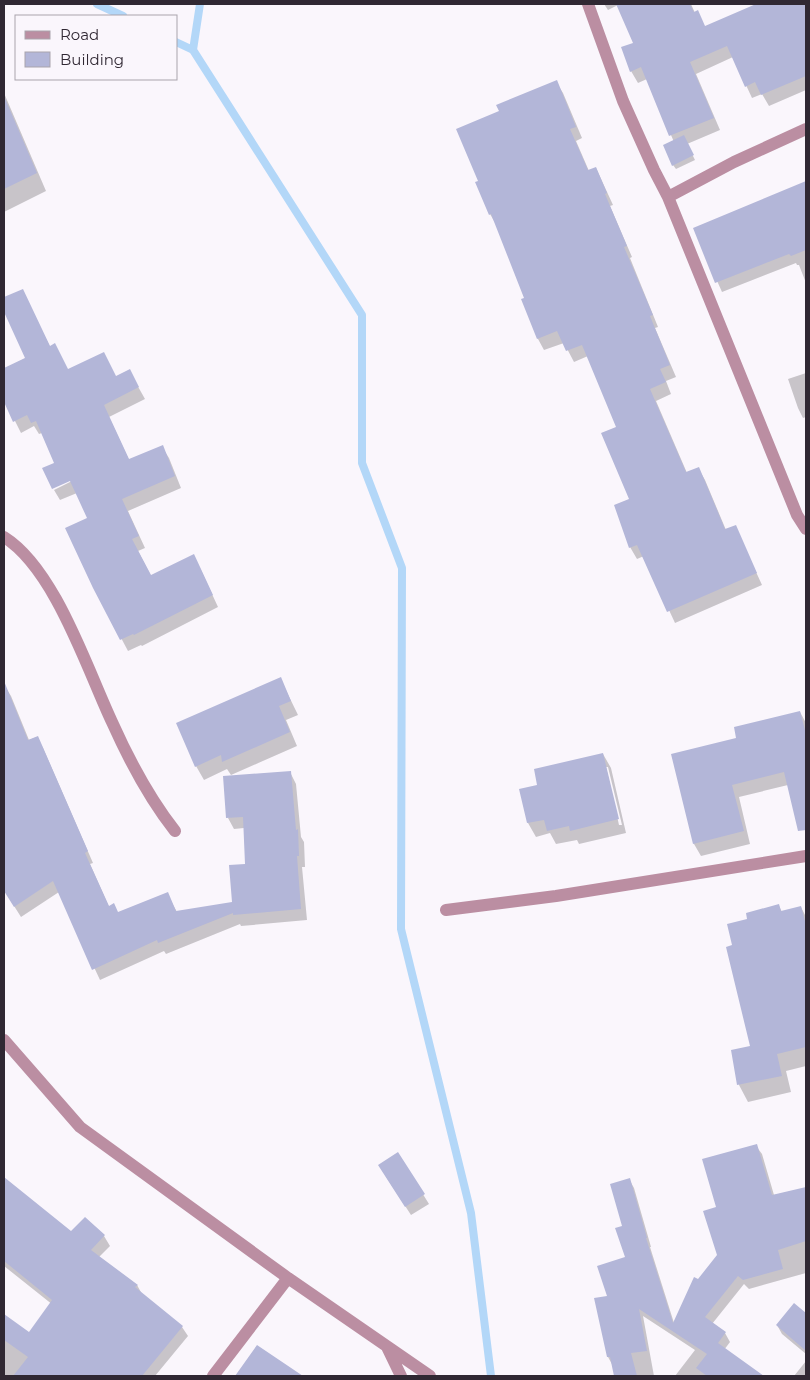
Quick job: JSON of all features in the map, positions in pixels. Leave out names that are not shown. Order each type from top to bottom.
[{"type":"street","points":[[588,4],[623,101],[668,198],[797,515],[806,529]]},
{"type":"street","points":[[668,198],[734,162],[806,129]]},
{"type":"street","points":[[4,537],[26,555],[50,590],[68,623],[112,724],[158,808],[175,831]]},
{"type":"street","points":[[446,910],[556,896],[806,856]]},
{"type":"street","points":[[4,1040],[80,1126],[288,1278],[429,1376]]},
{"type":"street","points":[[213,1376],[288,1278]]},
{"type":"street","points":[[386,1346],[401,1376]]},
{"type":"building","points":[[616,4],[690,4],[694,12],[698,10],[705,26],[756,4],[806,4],[806,76],[761,95],[755,82],[745,87],[727,46],[690,62],[714,118],[669,136],[641,67],[630,72],[621,47],[633,43]]},
{"type":"building","points":[[557,80],[576,127],[570,129],[588,170],[596,167],[627,246],[624,247],[653,315],[650,316],[670,365],[660,369],[666,382],[650,389],[686,472],[699,467],[725,529],[736,525],[757,573],[667,612],[637,545],[629,548],[614,505],[629,499],[601,433],[616,427],[582,345],[566,351],[557,331],[537,339],[521,299],[524,298],[491,214],[489,215],[475,182],[478,181],[456,129],[499,111],[496,105]]},
{"type":"building","points":[[4,96],[37,173],[4,189]]},
{"type":"building","points":[[684,135],[694,155],[672,166],[663,145]]},
{"type":"building","points":[[806,181],[806,250],[791,256],[789,254],[715,283],[693,228]]},
{"type":"building","points":[[23,289],[50,346],[55,343],[68,369],[104,352],[116,376],[130,369],[139,387],[104,405],[129,459],[163,445],[175,476],[122,499],[139,536],[132,539],[151,575],[194,554],[213,595],[134,635],[120,640],[65,528],[87,518],[70,481],[52,489],[42,468],[54,463],[36,421],[31,423],[27,415],[13,422],[4,402],[4,368],[25,358],[4,312],[4,297]]},
{"type":"building","points":[[281,677],[291,701],[279,706],[290,732],[222,762],[221,755],[195,767],[176,723]]},
{"type":"building","points":[[4,681],[28,740],[38,736],[88,851],[85,853],[109,906],[114,903],[118,912],[168,892],[176,911],[232,902],[229,865],[245,864],[243,817],[226,818],[223,776],[291,771],[296,830],[298,829],[299,856],[297,856],[301,909],[233,915],[233,913],[158,943],[157,940],[92,970],[53,881],[14,907],[4,891]]},
{"type":"building","points":[[800,711],[806,734],[806,830],[798,831],[784,772],[732,785],[744,831],[693,844],[671,754],[736,738],[734,727]]},
{"type":"building","points":[[603,753],[619,819],[570,831],[569,826],[547,831],[544,820],[527,823],[519,789],[537,785],[534,769]]},
{"type":"building","points":[[779,904],[781,911],[801,906],[806,925],[806,1047],[777,1054],[782,1076],[737,1085],[731,1050],[750,1046],[726,947],[732,945],[727,924],[747,919],[746,913]]},
{"type":"building","points":[[757,1144],[772,1195],[806,1187],[806,1241],[778,1250],[783,1269],[743,1280],[738,1276],[705,1317],[726,1332],[718,1343],[764,1376],[707,1376],[696,1368],[707,1354],[639,1309],[647,1351],[631,1353],[637,1376],[614,1376],[610,1357],[607,1357],[594,1298],[607,1296],[597,1266],[625,1257],[615,1228],[622,1226],[610,1184],[630,1178],[646,1238],[673,1323],[694,1277],[698,1279],[717,1255],[703,1211],[716,1207],[702,1159]]},
{"type":"building","points":[[398,1152],[425,1194],[405,1207],[378,1165]]},
{"type":"building","points":[[4,1177],[71,1231],[85,1217],[105,1235],[91,1250],[138,1285],[135,1287],[183,1326],[142,1376],[13,1376],[28,1357],[4,1340],[4,1314],[29,1332],[52,1300],[4,1261]]},
{"type":"building","points":[[794,1303],[806,1313],[806,1351],[776,1325]]},
{"type":"building","points":[[257,1345],[303,1376],[235,1376]]},
{"type":"waterway","points":[[97,4],[121,15]]},
{"type":"waterway","points":[[193,50],[200,4]]},
{"type":"waterway","points":[[178,43],[193,50],[362,315],[362,463],[402,568],[401,929],[471,1213],[491,1376]]}]
